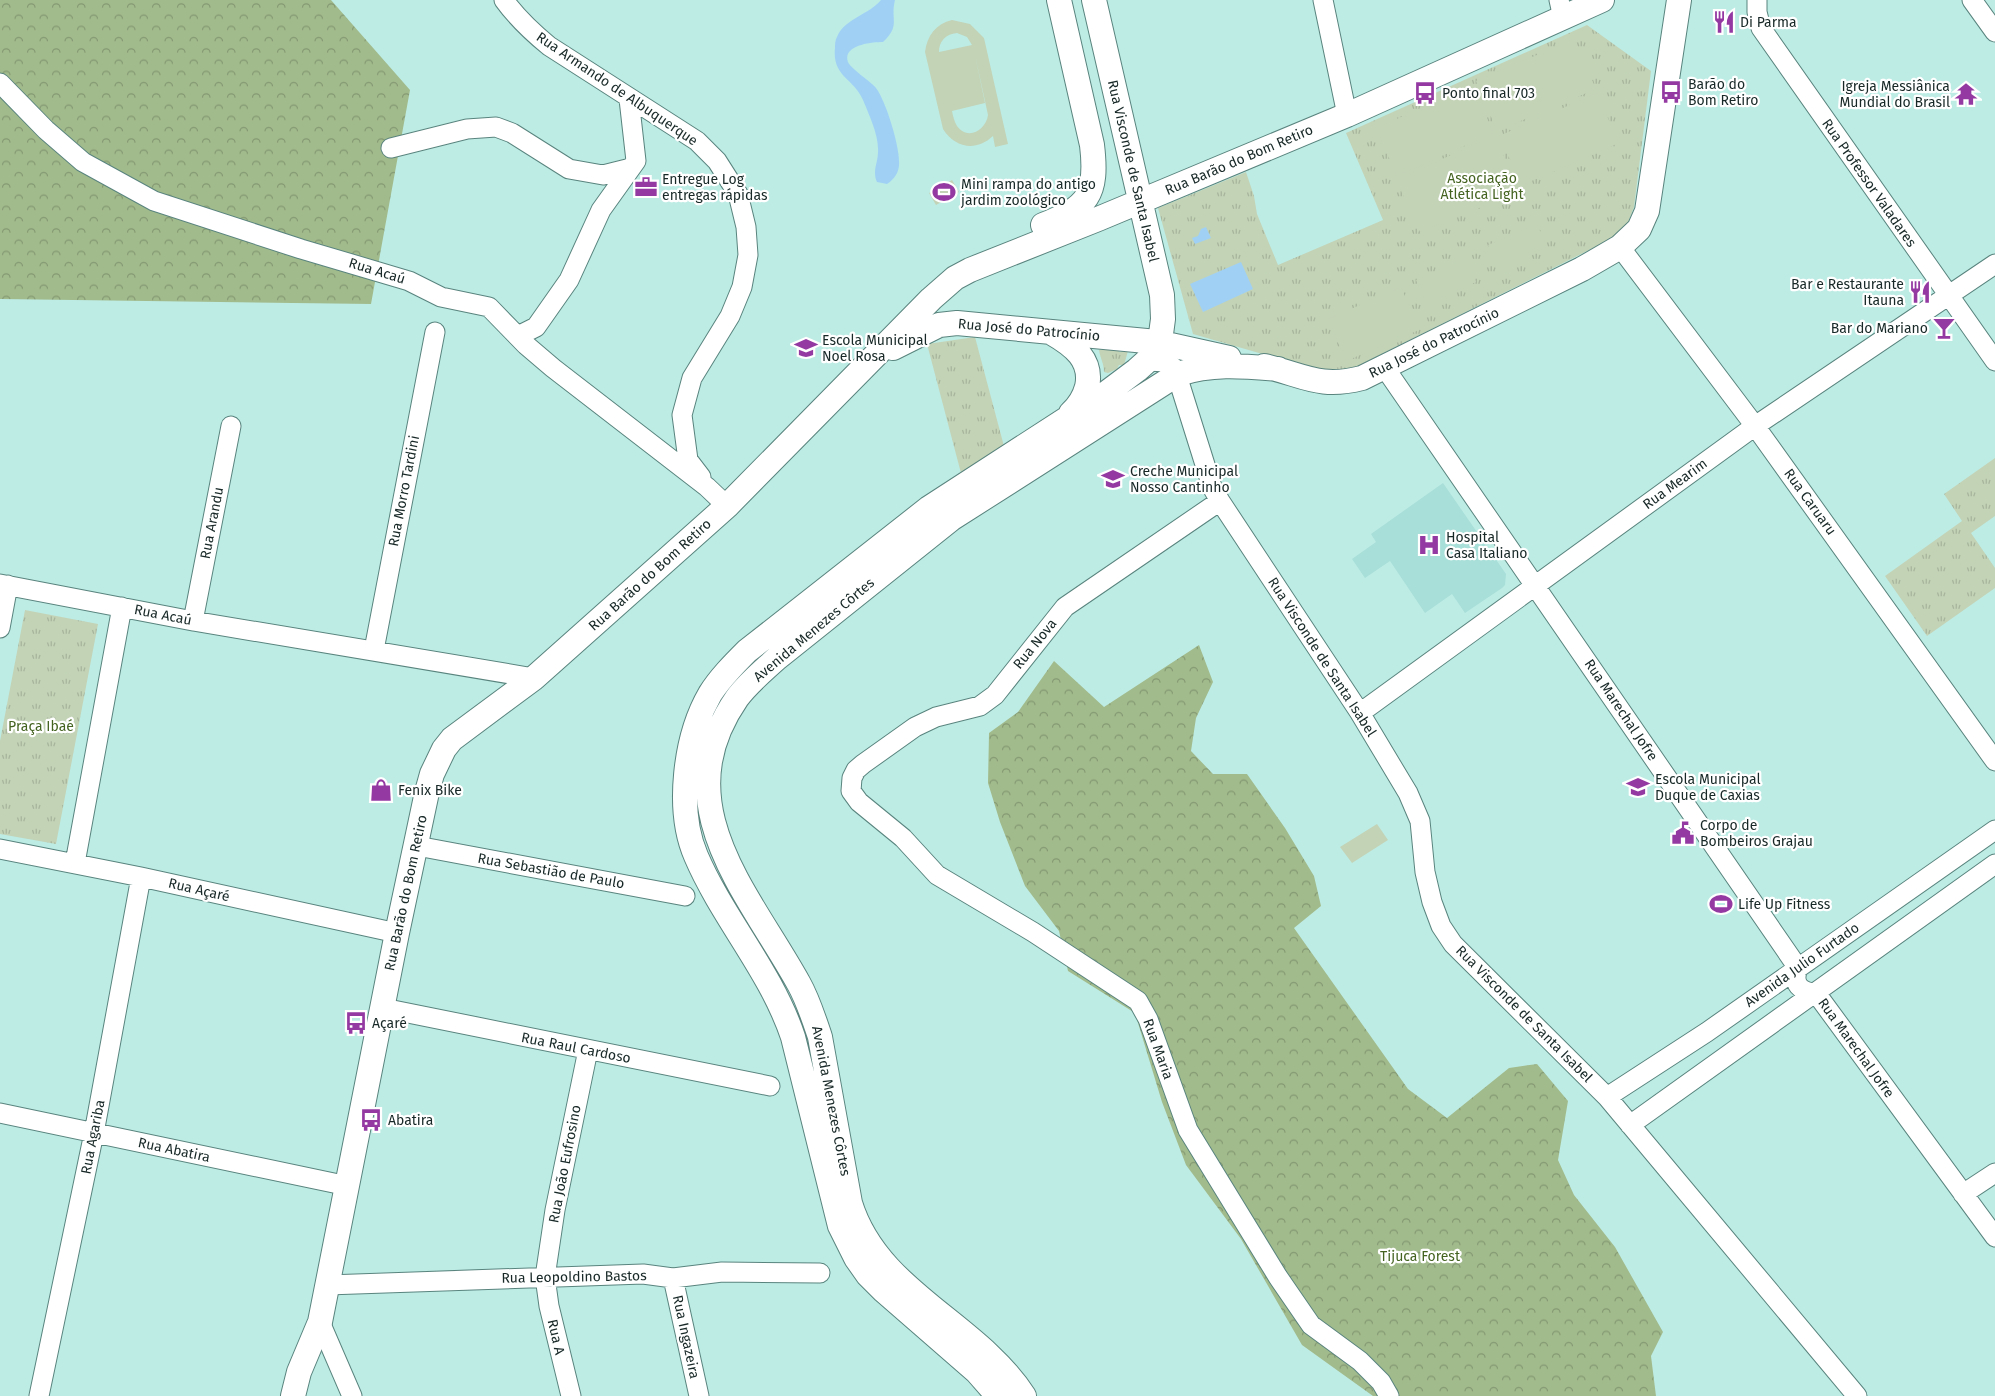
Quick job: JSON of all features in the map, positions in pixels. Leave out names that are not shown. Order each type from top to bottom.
[{"type":"main road","name":"Rua Barão do Bom Retiro","points":[[870,362],[930,280],[939,271],[970,253],[1062,217],[1078,208],[1090,194],[1095,167],[1092,145],[1059,0]]},
{"type":"main road","name":"Rua Visconde de Santa Isabel","points":[[1094,0],[1162,295],[1163,320],[1152,351]]},
{"type":"main road","name":"Rua Barão do Bom Retiro","points":[[293,1396],[299,1372],[320,1322],[397,933],[432,774],[444,749],[452,739],[534,678],[727,506],[931,299],[955,278],[985,263],[1347,115],[1561,9],[1602,0]]},
{"type":"main road","name":"Rua José do Patrocínio","points":[[870,362],[939,325],[957,323],[1046,330],[1152,351],[1278,369],[1308,380],[1329,383],[1362,378],[1385,368],[1582,269],[1620,247],[1639,229],[1647,211],[1678,0]]},
{"type":"main road","points":[[1046,330],[1075,349],[1084,358],[1087,367],[1088,380],[1085,394],[1076,410],[1061,422]]},
{"type":"main road","name":"Avenida Menezes Côrtes","points":[[998,1396],[977,1372],[868,1275],[846,1241],[834,1205],[786,1015],[695,855],[686,808],[685,776],[691,743],[699,718],[710,695],[723,676],[747,650],[929,508],[1105,394],[1152,351]]},
{"type":"main road","name":"Avenida Menezes Côrtes","points":[[1024,1396],[991,1358],[880,1260],[856,1223],[850,1203],[820,1036],[800,985],[742,891],[717,839],[711,817],[708,791],[714,744],[723,722],[737,698],[752,680],[951,519],[1178,374],[1195,368],[1229,365],[1278,369]]},
{"type":"street","name":"Rua Armando de Albuquerque","points":[[504,0],[529,30],[549,46],[697,141],[717,162],[738,194],[746,227],[748,255],[742,286],[730,316],[692,378],[682,415],[688,460],[701,478],[727,506]]},
{"type":"street","points":[[1323,0],[1347,115]]},
{"type":"street","name":"Rua Professor Valadares","points":[[1757,0],[1760,28],[1995,361]]},
{"type":"street","points":[[1972,0],[1995,32]]},
{"type":"street","name":"Rua Acaú","points":[[0,83],[46,130],[83,162],[154,201],[301,249],[409,281],[441,297],[489,307],[553,368],[707,487],[727,506]]},
{"type":"street","points":[[518,336],[536,327],[569,280],[601,210],[636,161],[629,99]]},
{"type":"street","points":[[391,148],[467,129],[496,127],[512,133],[568,169],[602,175],[631,168]]},
{"type":"street","name":"Rua Caruaru","points":[[1620,247],[1755,426],[1995,761]]},
{"type":"street","name":"Rua Mearim","points":[[1360,713],[1755,426],[1995,264]]},
{"type":"street","name":"Rua Morro Tardini","points":[[374,650],[435,332]]},
{"type":"street","points":[[1152,351],[1171,365],[1178,374]]},
{"type":"street","name":"Rua Marechal Jofre","points":[[1385,368],[1801,966],[1795,975],[1800,989],[1806,992],[1820,990],[1995,1237]]},
{"type":"street","name":"Rua Visconde de Santa Isabel","points":[[1178,374],[1212,487],[1360,713],[1408,793],[1420,821],[1425,872],[1432,902],[1441,926],[1453,944],[1476,968],[1608,1097],[1857,1396]]},
{"type":"street","name":"Rua Arandu","points":[[193,621],[231,426]]},
{"type":"street","name":"Rua Nova","points":[[852,778],[862,764],[915,727],[936,717],[980,706],[995,695],[1065,607],[1220,501]]},
{"type":"street","points":[[0,628],[4,584]]},
{"type":"street","name":"Rua Acaú","points":[[4,584],[193,621],[534,678]]},
{"type":"street","points":[[75,863],[122,607]]},
{"type":"street","name":"Rua Maria","points":[[852,778],[851,791],[859,802],[903,838],[936,875],[1033,932],[1138,1001],[1148,1019],[1188,1130],[1278,1277],[1311,1325],[1360,1361],[1380,1382],[1389,1396]]},
{"type":"street","name":"Avenida Julio Furtado","points":[[1608,1097],[1707,1032],[1995,830]]},
{"type":"street","name":"Rua Sebastião de Paulo","points":[[417,846],[685,896]]},
{"type":"street","name":"Rua Açaré","points":[[0,849],[75,863],[397,933]]},
{"type":"street","points":[[1630,1125],[1995,864]]},
{"type":"street","name":"Rua Agariba","points":[[39,1396],[94,1133],[141,877]]},
{"type":"street","name":"Rua Raul Cardoso","points":[[383,1008],[770,1086]]},
{"type":"street","name":"Rua João Eufrosino","points":[[545,1278],[555,1210],[588,1050]]},
{"type":"street","name":"Rua Abatira","points":[[0,1113],[348,1186]]},
{"type":"street","points":[[1963,1194],[1995,1173]]},
{"type":"street","name":"Rua Leopoldino Bastos","points":[[327,1285],[644,1274],[673,1278],[722,1272],[820,1273]]},
{"type":"street","name":"Rua A","points":[[545,1278],[549,1306],[571,1396]]},
{"type":"street","name":"Rua Ingazeira","points":[[673,1278],[699,1396]]},
{"type":"street","points":[[320,1322],[352,1396]]},
{"type":"shaded area","points":[[881,0],[895,0],[892,31],[883,42],[859,46],[849,52],[847,56],[850,65],[876,88],[880,94],[891,123],[897,145],[899,168],[892,180],[887,184],[877,182],[875,171],[878,146],[868,112],[859,93],[840,71],[835,58],[835,41],[840,31]]},
{"type":"shaded area","points":[[1206,227],[1211,238],[1195,244],[1192,238],[1198,236],[1201,229]]},
{"type":"shaded area","points":[[1241,262],[1253,289],[1203,312],[1190,284]]},
{"type":"shaded area","name":"Hospital Casa Italiano","points":[[1443,483],[1506,574],[1505,585],[1502,588],[1465,613],[1452,594],[1425,613],[1390,561],[1365,578],[1352,559],[1376,542],[1371,534]]},
{"type":"green space","points":[[0,0],[331,0],[410,90],[371,304],[0,299]]},
{"type":"green space","points":[[952,20],[970,24],[984,38],[1008,144],[995,147],[993,136],[980,144],[966,146],[953,140],[943,129],[925,52],[930,35],[937,27]],"holes":[[[957,33],[967,37],[972,45],[939,52],[940,45],[944,39]],[[975,55],[988,115],[987,120],[980,129],[976,132],[966,133],[957,126],[952,111],[985,103]]]},
{"type":"green space","name":"Associação Atlética Light","points":[[1587,25],[1651,71],[1634,207],[1627,225],[1615,237],[1356,367],[1341,371],[1325,372],[1193,334],[1158,208],[1246,172],[1254,196],[1257,214],[1278,265],[1383,220],[1346,133]]},
{"type":"green space","points":[[1574,39],[1596,89],[1497,131],[1476,81]]},
{"type":"green space","points":[[1474,85],[1493,133],[1397,176],[1376,128]]},
{"type":"green space","points":[[1597,93],[1619,143],[1522,185],[1499,136]]},
{"type":"green space","points":[[1495,135],[1519,192],[1420,232],[1396,180]]},
{"type":"green space","name":"Mini rampa do antigo jardim zoológico","points":[[952,180],[959,192],[936,205],[929,193]]},
{"type":"green space","points":[[1537,224],[1547,247],[1498,267],[1488,245]]},
{"type":"green space","points":[[1464,258],[1476,282],[1426,303],[1416,280]]},
{"type":"green space","points":[[1401,287],[1419,330],[1346,361],[1328,319]]},
{"type":"green space","points":[[975,337],[1005,450],[962,477],[927,344]]},
{"type":"green space","points":[[1114,348],[1120,352],[1128,351],[1124,365],[1119,365],[1117,369],[1108,373],[1104,372],[1099,350]]},
{"type":"green space","points":[[1995,458],[1995,516],[1971,533],[1995,568],[1995,588],[1927,636],[1885,576],[1962,521],[1944,494]]},
{"type":"green space","name":"Praça Ibaé","points":[[25,610],[98,624],[56,844],[0,834],[0,741]]},
{"type":"green space","name":"Tijuca Forest","points":[[1199,645],[1213,682],[1196,718],[1191,751],[1213,774],[1247,774],[1285,828],[1314,876],[1321,906],[1294,928],[1408,1089],[1447,1118],[1509,1068],[1537,1064],[1568,1101],[1558,1160],[1574,1195],[1615,1247],[1663,1332],[1651,1356],[1656,1396],[1373,1396],[1302,1345],[1241,1239],[1186,1165],[1162,1102],[1135,1013],[1068,971],[1059,931],[1025,886],[1000,822],[988,783],[989,733],[1018,712],[1054,661],[1104,707]]},
{"type":"green space","points":[[1377,824],[1388,840],[1352,863],[1340,847]]},
{"type":"place","name":"Di Parma","points":[[1724,22]]},
{"type":"place","name":"Barão do Bom Retiro","points":[[1671,92]]},
{"type":"place","name":"Ponto final 703","points":[[1425,93]]},
{"type":"place","name":"Igreja Messiânica Mundial do Brasil","points":[[1966,94]]},
{"type":"place","name":"Entregue Log entregas rápidas","points":[[646,187]]},
{"type":"place","name":"Mini rampa do antigo jardim zoológico","points":[[944,192]]},
{"type":"place","name":"Bar e Restaurante Itauna","points":[[1920,292]]},
{"type":"place","name":"Bar do Mariano","points":[[1944,328]]},
{"type":"place","name":"Escola Municipal Noel Rosa","points":[[806,348]]},
{"type":"place","name":"Creche Municipal Nosso Cantinho","points":[[1113,479]]},
{"type":"place","name":"Hospital Casa Italiano","points":[[1429,545]]},
{"type":"place","name":"Escola Municipal Duque de Caxias","points":[[1638,787]]},
{"type":"place","name":"Fenix Bike","points":[[381,790]]},
{"type":"place","name":"Corpo de Bombeiros Grajau","points":[[1683,833]]},
{"type":"place","name":"Life Up Fitness","points":[[1721,904]]},
{"type":"place","name":"Açaré","points":[[356,1023]]},
{"type":"place","name":"Abatira","points":[[371,1120]]}]
